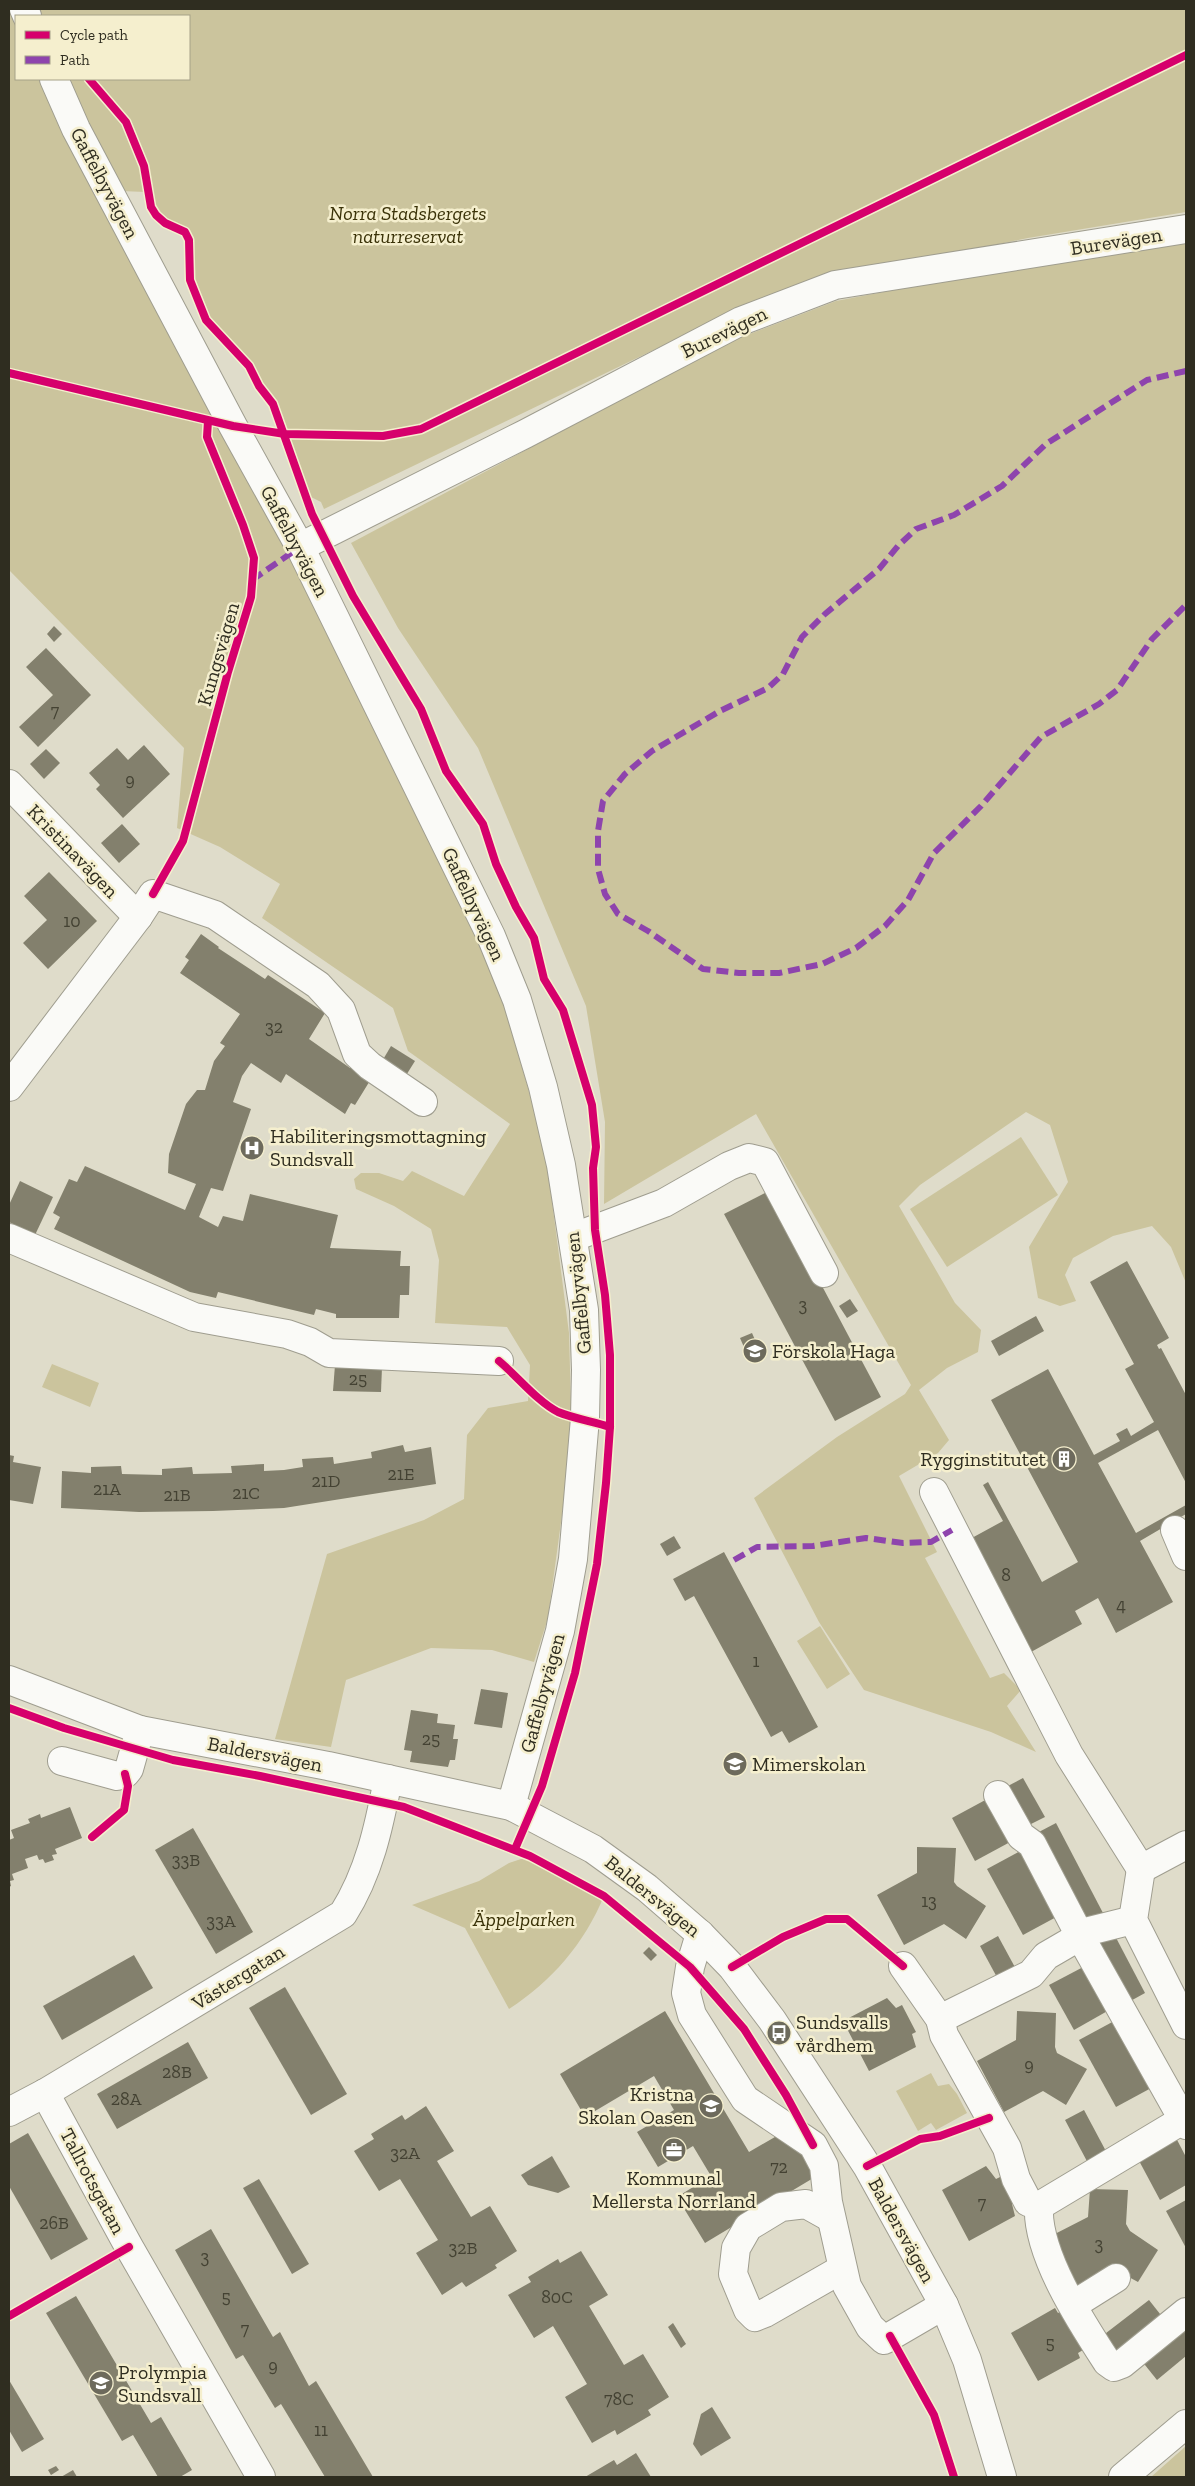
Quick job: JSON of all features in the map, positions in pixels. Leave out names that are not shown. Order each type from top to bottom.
[{"type":"street","name":"Gaffelbyvägen","points":[[54,80],[99,173],[233,426],[300,547],[491,936],[517,1000],[544,1087],[574,1237],[584,1310],[585,1418],[573,1558],[560,1630],[511,1806]]},
{"type":"street","name":"Burevägen","points":[[300,547],[525,434],[741,321],[835,284],[1186,229]]},
{"type":"street","name":"Kristinavägen","points":[[9,784],[138,917]]},
{"type":"street","points":[[9,1087],[138,917],[153,894],[215,915],[318,985],[341,1010],[357,1054],[370,1066],[423,1102]]},
{"type":"street","points":[[574,1237],[664,1203],[729,1166],[749,1158],[765,1162],[824,1273]]},
{"type":"street","points":[[9,1238],[194,1317],[287,1334],[310,1342],[330,1353],[499,1360]]},
{"type":"street","points":[[934,1492],[1069,1755],[1140,1869],[1133,1920],[1186,2025]]},
{"type":"street","points":[[1175,1530],[1186,1556]]},
{"type":"street","name":"Baldersvägen","points":[[9,1680],[140,1730],[388,1779],[511,1806],[593,1849],[647,1888],[700,1934],[732,1966],[772,2020],[867,2166],[944,2305],[967,2360],[1002,2477]]},
{"type":"street","points":[[62,1761],[117,1776],[125,1774],[129,1769],[140,1730]]},
{"type":"street","name":"Västergatan","points":[[9,2112],[45,2093],[343,1914],[362,1881],[381,1813],[388,1779]]},
{"type":"street","points":[[998,1794],[1021,1836],[1032,1844],[1080,1936],[1185,2121],[1038,2206]]},
{"type":"street","points":[[1140,1869],[1186,1845]]},
{"type":"street","points":[[940,2019],[1031,1974],[1046,1956],[1088,1931],[1133,1920]]},
{"type":"street","points":[[700,1934],[690,1967],[686,1993],[692,2016],[745,2099],[813,2145],[824,2166],[831,2218],[842,2269],[851,2294],[870,2326],[884,2340],[944,2305]]},
{"type":"street","points":[[903,1966],[940,2019],[944,2035],[1007,2148],[1016,2179],[1028,2202],[1038,2206]]},
{"type":"street","name":"Tallrotsgatan","points":[[45,2093],[257,2476]]},
{"type":"street","points":[[831,2218],[806,2204],[781,2207],[748,2227],[736,2248],[733,2274],[748,2310],[755,2317],[842,2269]]},
{"type":"street","points":[[1038,2206],[1038,2221],[1042,2241],[1073,2305],[1102,2355],[1114,2367],[1122,2364],[1186,2312]]},
{"type":"street","points":[[1073,2305],[1116,2278]]},
{"type":"street","points":[[1123,2477],[1186,2424]]},
{"type":"green space","name":"Norra Stadsbergets naturreservat","points":[[9,9],[1186,9],[1186,212],[1028,238],[833,279],[693,331],[324,509],[321,502],[303,493],[285,440],[269,407],[240,361],[214,332],[193,291],[186,237],[162,222],[153,210],[146,192],[95,190],[291,561],[497,981],[545,1147],[569,1333],[572,1441],[548,1618],[534,1662],[492,1650],[431,1648],[346,1680],[331,1747],[275,1739],[327,1554],[424,1520],[464,1499],[467,1435],[488,1408],[528,1401],[530,1365],[507,1327],[435,1323],[439,1260],[431,1229],[394,1206],[356,1189],[354,1179],[361,1173],[379,1173],[403,1181],[412,1171],[464,1196],[510,1124],[408,1051],[393,1008],[262,918],[280,884],[220,847],[177,828],[184,748],[9,570]]},
{"type":"green space","points":[[1186,240],[1186,1283],[1171,1247],[1152,1226],[1113,1236],[1073,1258],[1065,1275],[1076,1301],[1060,1306],[1038,1298],[1029,1247],[1068,1182],[1050,1125],[1026,1112],[920,1185],[899,1206],[955,1303],[981,1330],[978,1352],[947,1368],[919,1390],[949,1440],[938,1453],[899,1476],[937,1552],[925,1558],[990,1678],[1004,1673],[1021,1690],[1007,1706],[1036,1752],[991,1732],[864,1690],[819,1622],[754,1498],[837,1437],[905,1394],[911,1385],[756,1114],[604,1204],[605,1122],[586,1006],[478,748],[398,628],[351,543],[731,341],[836,301],[1004,269]]},
{"type":"green space","points":[[1021,1137],[1058,1195],[947,1267],[910,1209]]},
{"type":"green space","points":[[52,1364],[99,1383],[90,1407],[42,1387]]},
{"type":"green space","points":[[820,1626],[850,1674],[827,1689],[797,1641]]},
{"type":"green space","name":"Äppelparken","points":[[530,1856],[604,1896],[587,1930],[565,1960],[553,1974],[509,2009],[465,1928],[412,1905],[479,1881],[509,1863]]},
{"type":"green space","points":[[931,2073],[938,2086],[949,2084],[957,2094],[967,2113],[936,2130],[931,2123],[918,2131],[896,2091]]},
{"type":"green space","points":[[1186,2446],[1186,2477],[1151,2477]]},
{"type":"building","points":[[54,626],[62,634],[54,642],[47,634]]},
{"type":"building","points":[[46,648],[91,695],[38,747],[19,727],[53,695],[26,667]]},
{"type":"building","points":[[144,745],[170,774],[123,818],[96,789],[100,785],[89,773],[117,748],[128,760]]},
{"type":"building","points":[[46,749],[60,763],[44,779],[30,764]]},
{"type":"building","points":[[122,824],[140,844],[119,863],[101,843]]},
{"type":"building","points":[[49,872],[97,921],[48,969],[23,943],[47,920],[24,896]]},
{"type":"building","points":[[201,934],[218,948],[265,979],[268,975],[325,1013],[309,1039],[350,1068],[352,1064],[371,1079],[355,1105],[351,1103],[345,1114],[286,1074],[281,1083],[251,1063],[242,1076],[233,1102],[251,1109],[223,1191],[211,1188],[199,1217],[218,1227],[223,1216],[243,1221],[250,1194],[338,1215],[330,1248],[401,1251],[400,1266],[410,1266],[409,1295],[400,1295],[399,1318],[336,1318],[336,1314],[316,1309],[314,1315],[218,1292],[216,1298],[190,1292],[54,1229],[60,1217],[53,1213],[69,1179],[77,1182],[85,1166],[185,1210],[196,1184],[168,1173],[169,1154],[186,1104],[197,1090],[205,1090],[214,1061],[225,1046],[220,1043],[240,1014],[180,973],[189,960],[185,957]]},
{"type":"building","points":[[391,1046],[415,1061],[405,1077],[381,1063]]},
{"type":"building","points":[[20,1181],[53,1197],[35,1235],[9,1222],[9,1205]]},
{"type":"building","points":[[771,1190],[881,1397],[835,1421],[724,1214]]},
{"type":"building","name":"Rygginstitutet","points":[[1127,1261],[1169,1338],[1157,1345],[1159,1349],[1161,1348],[1186,1395],[1186,1483],[1158,1430],[1098,1463],[1136,1533],[1186,1505],[1186,1514],[1140,1541],[1173,1602],[1116,1633],[1098,1598],[1075,1611],[1082,1624],[1031,1652],[970,1539],[1003,1521],[983,1485],[988,1482],[1042,1582],[1078,1562],[991,1400],[1048,1369],[1094,1455],[1120,1441],[1116,1434],[1127,1428],[1131,1436],[1154,1422],[1125,1369],[1134,1364],[1090,1282]]},
{"type":"building","points":[[850,1299],[858,1311],[847,1318],[839,1306]]},
{"type":"building","points":[[1036,1316],[1044,1331],[999,1356],[991,1341]]},
{"type":"building","points":[[752,1333],[759,1349],[747,1354],[740,1338]]},
{"type":"building","points":[[335,1365],[382,1367],[381,1392],[333,1391]]},
{"type":"building","points":[[403,1445],[405,1452],[431,1447],[436,1484],[284,1508],[139,1512],[61,1508],[62,1471],[91,1473],[91,1467],[121,1466],[122,1474],[162,1475],[162,1469],[192,1467],[193,1474],[232,1473],[231,1466],[264,1464],[264,1471],[284,1470],[303,1467],[302,1459],[333,1457],[334,1464],[372,1458],[371,1452]]},
{"type":"building","points":[[9,1455],[14,1456],[13,1462],[41,1467],[33,1504],[9,1500]]},
{"type":"building","points":[[674,1536],[681,1548],[667,1556],[660,1544]]},
{"type":"building","points":[[724,1552],[818,1727],[789,1743],[782,1731],[771,1737],[694,1596],[685,1601],[673,1579]]},
{"type":"building","points":[[481,1689],[508,1693],[502,1728],[474,1724]]},
{"type":"building","points":[[411,1710],[438,1714],[437,1723],[455,1725],[453,1739],[458,1739],[455,1760],[450,1760],[448,1767],[410,1762],[412,1751],[404,1750]]},
{"type":"building","points":[[1023,1778],[1045,1817],[1025,1827],[1004,1788]]},
{"type":"building","points":[[989,1798],[1012,1841],[975,1861],[952,1818]]},
{"type":"building","points":[[70,1807],[82,1838],[55,1849],[57,1854],[52,1855],[54,1860],[45,1863],[43,1859],[39,1860],[37,1855],[25,1859],[28,1868],[12,1874],[14,1880],[10,1881],[11,1886],[9,1887],[9,1840],[14,1838],[11,1830],[30,1823],[28,1819],[40,1814],[41,1818]]},
{"type":"building","points":[[1056,1823],[1103,1913],[1084,1923],[1037,1833]]},
{"type":"building","points":[[193,1828],[253,1932],[216,1954],[155,1850]]},
{"type":"building","points":[[917,1847],[956,1848],[954,1882],[986,1906],[966,1939],[944,1924],[904,1945],[877,1895],[917,1873]]},
{"type":"building","points":[[1024,1849],[1060,1915],[1023,1935],[987,1869]]},
{"type":"building","points":[[1113,1932],[1145,1993],[1125,2004],[1093,1943]]},
{"type":"building","points":[[998,1936],[1017,1971],[999,1981],[980,1946]]},
{"type":"building","points":[[649,1947],[657,1955],[651,1961],[643,1953]]},
{"type":"building","points":[[134,1955],[153,1988],[62,2040],[43,2006]]},
{"type":"building","points":[[1087,1965],[1111,2009],[1074,2030],[1049,1985]]},
{"type":"building","points":[[285,1987],[347,2094],[311,2115],[249,2008]]},
{"type":"building","points":[[887,1998],[896,2008],[902,2005],[916,2032],[912,2034],[916,2047],[869,2071],[843,2021]]},
{"type":"building","points":[[665,2011],[749,2152],[787,2130],[815,2177],[705,2243],[677,2197],[711,2176],[693,2146],[658,2167],[637,2132],[674,2110],[654,2076],[585,2117],[560,2074]]},
{"type":"building","points":[[1017,2011],[1056,2013],[1055,2047],[1057,2053],[1087,2069],[1066,2105],[1043,2091],[1004,2112],[977,2061],[1016,2040]]},
{"type":"building","points":[[1116,2020],[1153,2087],[1116,2107],[1079,2040]]},
{"type":"building","points":[[188,2042],[208,2078],[117,2129],[97,2094]]},
{"type":"building","points":[[426,2106],[454,2151],[437,2161],[471,2217],[490,2206],[517,2251],[495,2265],[497,2268],[466,2287],[462,2282],[442,2295],[416,2253],[438,2240],[400,2179],[379,2191],[354,2151],[374,2139],[371,2134],[402,2115],[405,2120]]},
{"type":"building","points":[[1084,2110],[1108,2155],[1089,2165],[1065,2120]]},
{"type":"building","points":[[28,2133],[88,2239],[51,2260],[9,2186],[9,2144]]},
{"type":"building","points":[[1175,2136],[1186,2157],[1186,2185],[1160,2200],[1137,2157]]},
{"type":"building","points":[[552,2156],[570,2187],[558,2193],[528,2185],[521,2175]]},
{"type":"building","points":[[986,2166],[996,2179],[1002,2176],[1016,2202],[1012,2204],[1015,2216],[969,2241],[942,2190]]},
{"type":"building","points":[[259,2179],[309,2264],[292,2274],[243,2188]]},
{"type":"building","points":[[1090,2189],[1128,2190],[1126,2224],[1130,2231],[1158,2250],[1138,2282],[1114,2269],[1074,2290],[1047,2238],[1088,2217]]},
{"type":"building","points":[[1186,2200],[1186,2248],[1166,2211]]},
{"type":"building","points":[[211,2229],[273,2337],[280,2332],[309,2386],[316,2381],[373,2477],[325,2477],[281,2404],[275,2408],[243,2355],[236,2359],[175,2250]]},
{"type":"building","points":[[581,2251],[608,2295],[589,2306],[624,2365],[643,2354],[669,2397],[648,2410],[651,2415],[617,2435],[615,2430],[592,2443],[565,2397],[587,2384],[553,2326],[534,2338],[508,2295],[531,2282],[528,2277],[558,2259],[560,2263]]},
{"type":"building","points":[[76,2296],[151,2423],[161,2417],[192,2470],[180,2477],[158,2477],[133,2435],[122,2441],[46,2313]]},
{"type":"building","points":[[1149,2300],[1164,2319],[1112,2359],[1097,2340]]},
{"type":"building","points":[[1055,2308],[1058,2313],[1062,2311],[1083,2350],[1078,2353],[1080,2358],[1038,2381],[1011,2333]]},
{"type":"building","points":[[673,2323],[686,2344],[681,2348],[668,2327]]},
{"type":"building","points":[[1186,2324],[1186,2356],[1157,2380],[1141,2360]]},
{"type":"building","points":[[9,2380],[44,2439],[22,2452],[9,2430]]},
{"type":"building","points":[[712,2407],[731,2438],[701,2456],[693,2444],[701,2414]]},
{"type":"building","points":[[636,2453],[651,2477],[585,2477],[614,2460],[617,2465]]},
{"type":"building","points":[[56,2466],[59,2470],[51,2475],[48,2470]]},
{"type":"building","points":[[73,2470],[77,2477],[61,2477]]},
{"type":"marked path","points":[[1186,371],[1147,380],[1046,444],[1002,486],[954,515],[916,529],[898,546],[879,569],[825,614],[802,637],[783,674],[768,688],[720,711],[652,751],[625,774],[603,801],[598,831],[598,869],[605,894],[618,914],[648,931],[703,969],[739,973],[779,973],[822,964],[856,948],[885,926],[908,900],[934,853],[981,806],[1041,737],[1099,704],[1117,690],[1152,639],[1186,605]]},
{"type":"marked path","points":[[252,580],[300,547]]},
{"type":"marked path","points":[[734,1560],[757,1547],[813,1546],[866,1538],[903,1543],[931,1542],[952,1530]]},
{"type":"cycle path","points":[[9,373],[233,426],[285,434],[383,436],[421,429],[1186,55]]},
{"type":"cycle path","points":[[90,80],[126,122],[144,166],[151,207],[156,215],[165,223],[185,232],[189,240],[190,280],[206,320],[249,366],[259,386],[273,404],[312,514],[353,596],[421,709],[446,771],[483,824],[496,864],[516,907],[534,938],[544,979],[563,1010],[592,1105],[596,1147],[593,1168],[595,1230],[605,1295],[610,1355],[610,1427],[606,1483],[597,1564],[575,1673],[542,1786],[515,1849]]},
{"type":"cycle path","name":"Kungsvägen","points":[[153,894],[183,841],[228,672],[251,597],[254,558],[243,525],[207,437],[208,421]]},
{"type":"cycle path","points":[[499,1361],[550,1408],[610,1427]]},
{"type":"cycle path","points":[[9,1708],[64,1728],[173,1760],[260,1776],[404,1807],[530,1856],[604,1896],[690,1967],[744,2029],[786,2095],[813,2145]]},
{"type":"cycle path","points":[[92,1837],[124,1810],[128,1786],[125,1774]]},
{"type":"cycle path","points":[[732,1967],[783,1937],[826,1919],[847,1919],[903,1966]]},
{"type":"cycle path","points":[[867,2166],[920,2139],[940,2136],[989,2118]]},
{"type":"cycle path","points":[[9,2316],[129,2247]]},
{"type":"cycle path","points":[[890,2336],[934,2415],[954,2477]]},
{"type":"place","name":"Habiliteringsmottagning Sundsvall","points":[[252,1148]]},
{"type":"place","name":"Förskola Haga","points":[[755,1351]]},
{"type":"place","name":"Rygginstitutet","points":[[1064,1459]]},
{"type":"place","name":"Mimerskolan","points":[[735,1764]]},
{"type":"place","name":"Sundsvalls vårdhem","points":[[779,2033]]},
{"type":"place","name":"Kristna Skolan Oasen","points":[[711,2106]]},
{"type":"place","name":"Kommunal Mellersta Norrland","points":[[674,2150]]},
{"type":"place","name":"Prolympia Sundsvall","points":[[101,2383]]}]
